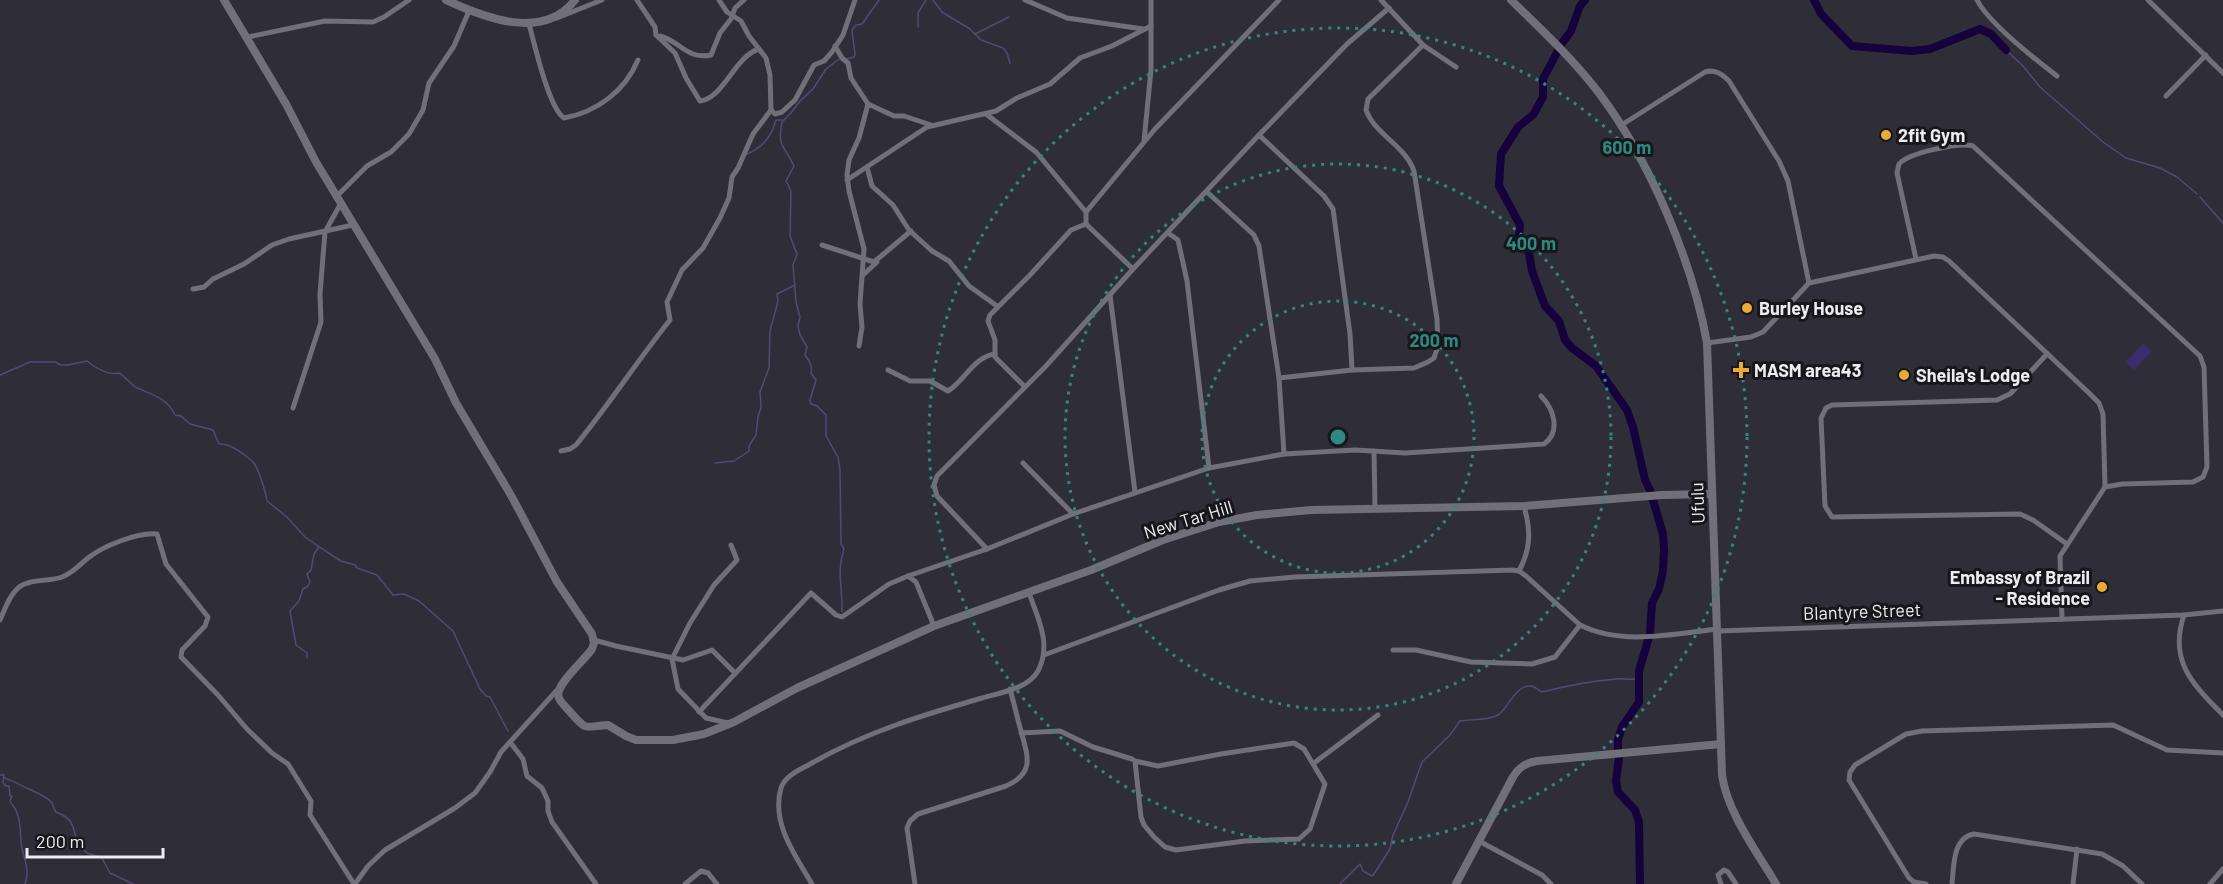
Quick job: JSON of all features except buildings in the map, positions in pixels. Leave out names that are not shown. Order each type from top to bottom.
[{"type":"street","points":[[224,0],[286,104],[316,162],[353,225],[435,359],[456,403],[512,497],[557,582],[594,640],[664,655],[672,659],[687,660],[712,650],[735,673]]},
{"type":"street","points":[[248,38],[325,21],[373,22],[384,18],[409,0]]},
{"type":"street","points":[[446,0],[461,3],[469,10],[499,20],[529,24],[555,18],[602,0]]},
{"type":"street","points":[[555,18],[575,0]]},
{"type":"street","points":[[637,0],[655,27],[658,36],[675,53],[686,78],[702,102],[721,87],[736,65],[755,49],[759,49]]},
{"type":"street","points":[[561,451],[576,445],[670,320],[667,302],[682,270],[703,248],[729,198],[732,177],[753,134],[771,110],[770,75],[766,58],[741,21],[733,16],[719,0]]},
{"type":"street","points":[[658,36],[674,41],[687,53],[707,56],[713,53],[722,29],[733,16],[735,8],[744,0]]},
{"type":"street","points":[[771,110],[775,114],[786,109],[797,96],[814,65],[824,61],[843,34],[855,0]]},
{"type":"street","points":[[1025,0],[1067,18],[1145,29]]},
{"type":"street","points":[[1144,143],[1151,70],[1151,0]]},
{"type":"street","points":[[1086,212],[1144,143],[1279,0]]},
{"type":"street","points":[[1381,0],[1423,45],[1456,67]]},
{"type":"street","name":"Ufulu","points":[[1511,0],[1573,62],[1600,96],[1620,127],[1650,178],[1666,211],[1700,309],[1707,343],[1722,775],[1725,792],[1776,884]]},
{"type":"street","points":[[1977,0],[1987,14],[2028,55],[2057,76]]},
{"type":"street","points":[[2148,0],[2223,73]]},
{"type":"street","points":[[987,549],[937,496],[934,485],[937,476],[1046,366],[1259,135],[1347,44],[1389,8]]},
{"type":"street","points":[[293,408],[319,329],[325,232],[339,200],[367,166],[391,152],[409,134],[423,110],[429,82],[454,46],[469,10]]},
{"type":"street","points":[[529,24],[546,84],[559,114],[564,118],[583,113],[606,100],[628,81],[638,60]]},
{"type":"street","points":[[847,180],[931,125],[996,111],[1017,98],[1050,84],[1080,58],[1151,26]]},
{"type":"street","points":[[1279,378],[1352,370],[1414,368],[1431,360],[1436,354],[1438,346],[1436,309],[1414,171],[1408,158],[1376,127],[1366,110],[1368,99],[1423,45]]},
{"type":"street","points":[[835,46],[848,63],[851,78],[868,104],[894,116],[904,116],[931,125]]},
{"type":"street","points":[[2166,96],[2205,55]]},
{"type":"street","points":[[1620,127],[1705,72],[1714,71],[1722,74],[1729,81],[1764,136],[1788,180],[1809,283]]},
{"type":"street","points":[[859,346],[862,327],[860,304],[865,261],[861,233],[847,180],[849,160],[859,138],[868,104]]},
{"type":"street","points":[[986,114],[1036,152],[1086,212],[1086,224],[1133,269]]},
{"type":"street","points":[[1259,135],[1324,196],[1333,209],[1350,334],[1352,370]]},
{"type":"street","points":[[1916,259],[1897,173],[1899,164],[1910,156],[1962,145],[1973,146],[2200,356],[2204,367],[2207,455],[2207,467],[2203,477],[2193,482],[2122,484],[2105,487]]},
{"type":"street","points":[[867,166],[872,186],[893,205],[911,231],[932,251],[949,261],[969,286],[997,306]]},
{"type":"street","points":[[1207,192],[1257,240],[1279,378],[1284,454]]},
{"type":"street","points":[[1025,387],[1002,365],[995,354],[995,340],[988,321],[997,306],[1030,275],[1071,230],[1086,224]]},
{"type":"street","points":[[193,289],[204,287],[213,279],[244,264],[272,245],[353,225]]},
{"type":"street","points":[[863,275],[911,231]]},
{"type":"street","points":[[1168,233],[1178,240],[1187,281],[1209,468]]},
{"type":"street","points":[[822,245],[841,250],[865,261],[878,261]]},
{"type":"street","points":[[1707,343],[1751,337],[1764,332],[1809,283],[1916,259],[1934,256],[1946,259],[2101,407],[2105,487],[2060,556],[2062,619]]},
{"type":"street","points":[[1110,295],[1135,492]]},
{"type":"street","points":[[888,370],[910,381],[930,381],[948,391],[972,366],[988,355],[995,354]]},
{"type":"street","points":[[2047,354],[2010,394],[1997,400],[1832,405],[1826,408],[1821,418],[1825,506],[1828,513],[1835,517],[2020,514],[2033,520],[2067,544]]},
{"type":"street","points":[[699,712],[811,593],[836,615],[842,617],[889,584],[908,576],[987,549],[1073,514],[1209,468],[1284,454],[1355,450],[1405,453],[1544,444],[1552,435],[1554,423],[1550,408],[1542,396]]},
{"type":"street","points":[[1374,451],[1375,508]]},
{"type":"street","points":[[1023,463],[1073,514]]},
{"type":"street","name":"New Tar Hill","points":[[558,689],[559,699],[581,724],[588,728],[608,725],[629,738],[673,740],[711,732],[797,688],[934,626],[1091,570],[1162,540],[1219,522],[1292,511],[1524,506],[1662,495],[1712,494]]},
{"type":"street","points":[[1519,571],[1529,545],[1524,506]]},
{"type":"street","points":[[0,620],[12,595],[23,585],[71,573],[85,560],[107,546],[157,534],[166,564],[208,617],[205,626],[182,650],[181,657],[247,729],[272,753],[288,764],[311,801],[310,815],[354,884],[368,866],[386,850],[455,808],[475,793],[501,752],[591,652],[594,640]]},
{"type":"street","points":[[729,723],[710,720],[699,712],[678,689],[672,659],[690,623],[714,585],[737,560],[731,545]]},
{"type":"street","points":[[1044,655],[1219,590],[1250,581],[1295,577],[1519,571],[1540,587],[1580,625],[1555,657],[1532,664],[1471,662],[1416,650],[1393,650]]},
{"type":"street","points":[[908,576],[916,582],[934,626]]},
{"type":"street","points":[[812,884],[791,849],[780,820],[781,789],[787,778],[862,737],[899,723],[1010,689],[1028,681],[1034,676],[1044,655],[1043,635],[1029,593]]},
{"type":"street","name":"Blantyre Street","points":[[1580,625],[1590,630],[1616,635],[1652,637],[1718,630],[2184,615],[2223,611]]},
{"type":"street","points":[[2184,615],[2179,644],[2184,669],[2196,687],[2223,715]]},
{"type":"street","points":[[915,884],[908,831],[909,822],[918,814],[1016,782],[1024,772],[1028,753],[1010,689]]},
{"type":"street","points":[[1314,763],[1378,715]]},
{"type":"street","points":[[1926,884],[1914,882],[1909,878],[1849,780],[1850,772],[1855,765],[1906,734],[1922,731],[2113,725],[2167,750],[2223,753]]},
{"type":"street","points":[[1021,733],[1060,731],[1093,747],[1158,766],[1294,743],[1302,746],[1325,784],[1310,830],[1303,837],[1224,843],[1176,850],[1162,844],[1144,825],[1141,817],[1135,761]]},
{"type":"street","points":[[510,742],[523,759],[525,773],[539,784],[547,798],[552,822],[596,884]]},
{"type":"street","points":[[1456,884],[1515,773],[1526,764],[1537,761],[1721,744]]},
{"type":"street","points":[[1952,884],[1958,846],[1965,837],[1971,835],[2077,849],[2110,856],[2142,884]]},
{"type":"street","points":[[1479,841],[1542,875],[1551,884]]},
{"type":"street","points":[[2073,884],[2077,849]]},
{"type":"street","points":[[2210,884],[2223,869]]},
{"type":"street","points":[[1721,884],[1718,875],[1724,870],[1736,884]]},
{"type":"street","points":[[685,884],[701,871],[708,873],[717,884]]},
{"type":"shaded area","points":[[2143,343],[2152,351],[2134,370],[2126,362]]},
{"type":"waterway","points":[[847,59],[854,57],[855,54],[852,30],[856,25],[862,24],[879,0]]},
{"type":"waterway","points":[[918,27],[918,13],[926,0]]},
{"type":"waterway","points":[[933,0],[942,12],[970,29],[981,40],[1003,48],[1010,63]]},
{"type":"waterway","points":[[1585,0],[1580,6],[1571,31],[1543,79],[1543,97],[1533,115],[1518,127],[1501,154],[1499,186],[1520,225],[1519,236],[1529,253],[1532,271],[1545,306],[1559,321],[1565,340],[1596,366],[1627,410],[1633,427],[1645,480],[1663,534],[1663,571],[1659,589],[1652,603],[1650,633]]},
{"type":"waterway","points":[[1814,0],[1821,14],[1852,46],[1912,51],[1930,49],[1980,29],[1991,34],[2006,50]]},
{"type":"waterway","points":[[975,34],[1009,17]]},
{"type":"waterway","points":[[2006,50],[2040,87],[2103,142],[2126,158],[2160,168],[2177,177],[2197,194]]},
{"type":"waterway","points":[[839,59],[826,69],[813,89],[782,122],[780,136],[782,145],[794,166],[786,181],[791,191],[790,236],[797,254],[793,265],[796,302],[800,317],[798,326],[807,347],[805,355],[816,380],[810,400],[811,404],[817,406],[826,415],[826,436],[838,457],[840,470],[841,544],[844,549],[840,573],[842,612]]},
{"type":"waterway","points":[[745,155],[761,146],[776,120],[782,120]]},
{"type":"waterway","points":[[2200,197],[2223,223]]},
{"type":"waterway","points":[[715,463],[734,461],[749,451],[749,446],[756,435],[761,407],[760,392],[769,368],[770,331],[778,301],[777,294],[795,285]]},
{"type":"waterway","points":[[0,375],[30,362],[55,362],[68,365],[87,361],[106,372],[119,373],[137,388],[164,401],[175,415],[181,416],[190,424],[213,430],[219,444],[232,447],[252,461],[259,474],[267,501],[287,517],[305,537],[341,561],[377,575],[393,595],[404,594],[419,601],[453,631],[480,689],[490,697],[508,731]]},
{"type":"waterway","points":[[307,658],[307,653],[296,645],[290,611],[310,582],[307,574],[311,570],[314,554],[319,547]]},
{"type":"waterway","points":[[1618,750],[1622,727],[1639,702],[1639,671],[1649,637]]},
{"type":"waterway","points":[[1340,884],[1360,864],[1363,871],[1372,876],[1374,874],[1390,849],[1393,835],[1422,762],[1450,735],[1460,721],[1498,715],[1518,691],[1528,686],[1535,687],[1542,692],[1597,681],[1639,678]]},
{"type":"waterway","points":[[1619,758],[1616,781],[1618,792],[1635,810],[1639,822],[1640,884]]},
{"type":"waterway","points":[[0,775],[4,775],[3,783],[9,786],[10,796],[12,796],[10,801],[19,820],[27,868],[25,884]]},
{"type":"waterway","points":[[4,777],[49,800],[56,812],[71,822],[76,839],[84,843],[82,848],[87,853],[102,858],[110,873],[133,884]]},
{"type":"place","name":"2fit Gym","points":[[1886,135]]},
{"type":"place","name":"Burley House","points":[[1747,308]]},
{"type":"place","name":"MASM area43","points":[[1741,370]]},
{"type":"place","name":"Sheila's Lodge","points":[[1904,375]]},
{"type":"place","name":"Embassy of Brazil - Residence","points":[[2102,587]]}]
